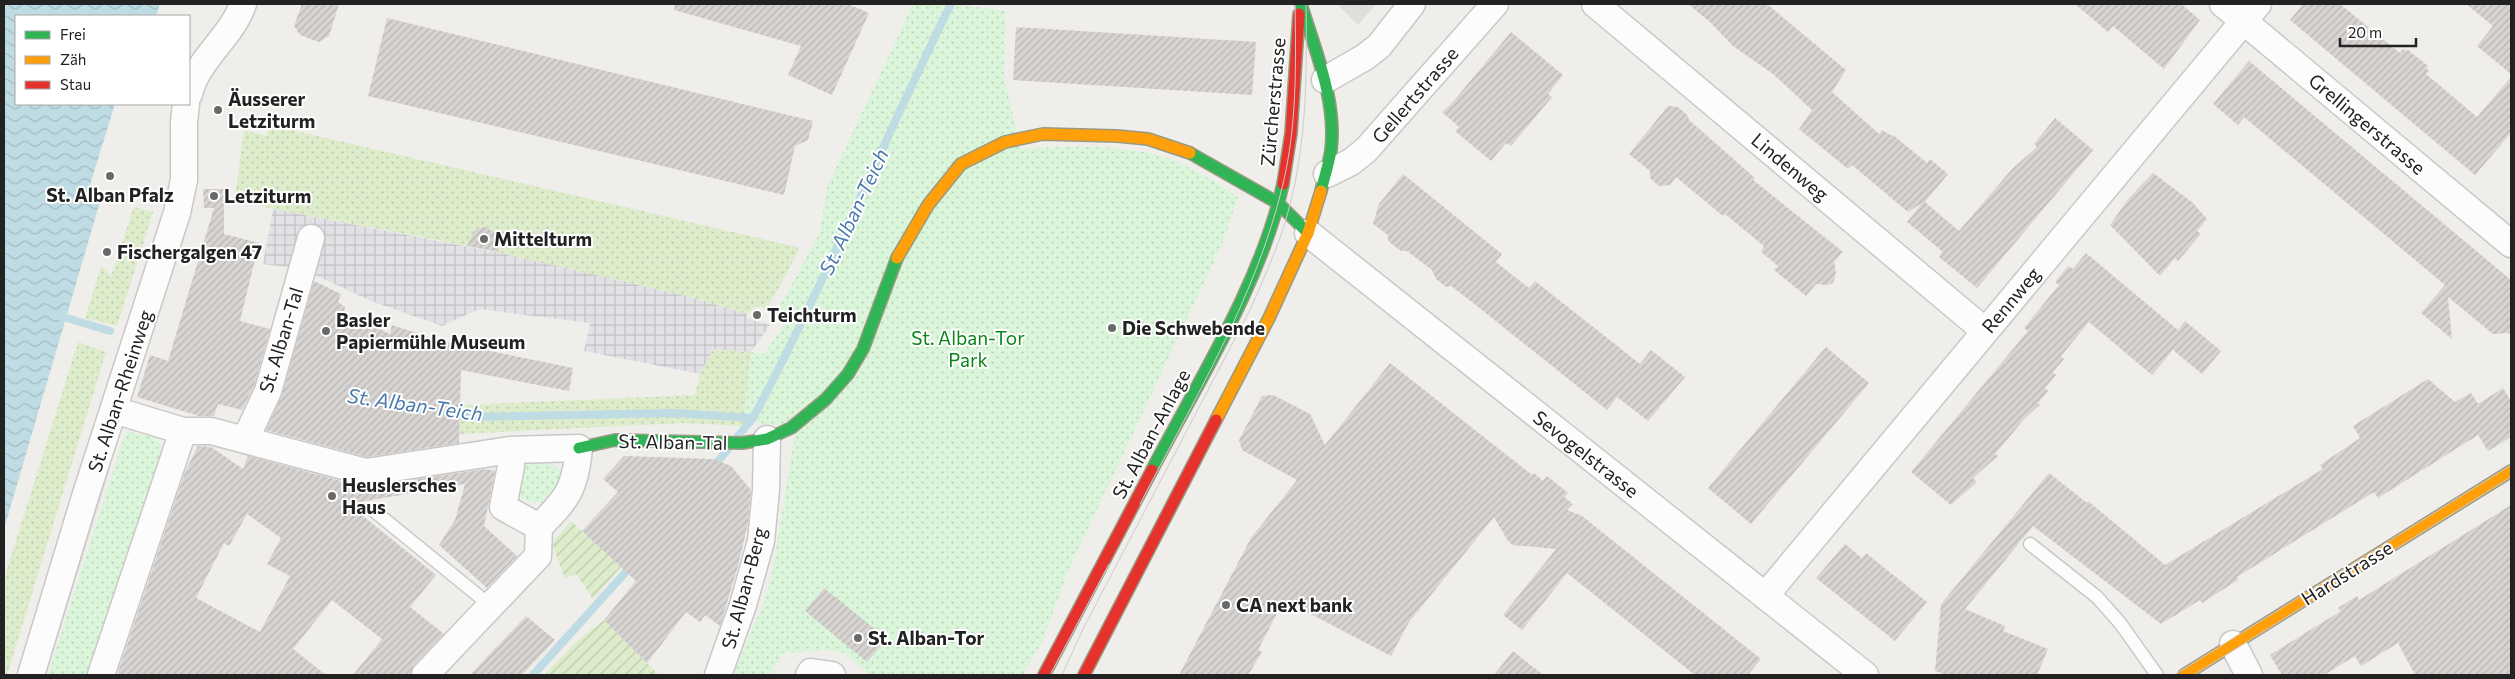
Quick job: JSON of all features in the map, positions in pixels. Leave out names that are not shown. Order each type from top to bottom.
[{"type":"main road","name":"Zürcherstrasse","points":[[1300,4],[1315,87],[1331,126],[1331,150],[1317,175],[1308,233]]},
{"type":"main road","name":"Zürcherstrasse","points":[[1278,204],[1291,110],[1300,4]]},
{"type":"main road","points":[[1291,110],[1315,87]]},
{"type":"main road","name":"St. Alban-Tal","points":[[579,448],[615,440],[742,443],[767,439],[791,428],[806,417],[848,374],[863,349],[893,266],[909,234],[928,205],[960,164],[1005,142],[1043,134],[1117,136],[1148,139],[1184,149],[1278,204],[1308,233]]},
{"type":"main road","points":[[1287,146],[1300,159]]},
{"type":"main road","points":[[1278,204],[1292,196]]},
{"type":"main road","name":"St. Alban-Anlage","points":[[1044,675],[1240,303],[1262,254],[1278,204]]},
{"type":"main road","points":[[1084,675],[1269,318],[1308,233]]},
{"type":"main road","name":"Hardstrasse","points":[[2184,675],[2511,470]]},
{"type":"street","points":[[190,92],[201,68],[228,34],[243,4]]},
{"type":"street","points":[[1315,87],[1365,57],[1378,46],[1412,4]]},
{"type":"street","name":"Gellertstrasse","points":[[1317,175],[1351,162],[1366,150],[1495,4]]},
{"type":"street","name":"Lindenweg","points":[[1595,4],[1985,331]]},
{"type":"street","name":"Grellingerstrasse","points":[[2223,4],[2251,12],[2511,244]]},
{"type":"street","name":"Rennweg","points":[[1765,596],[2251,12]]},
{"type":"street","name":"St. Alban-Rheinweg","points":[[31,675],[177,214],[184,180],[186,105]]},
{"type":"street","name":"Sevogelstrasse","points":[[1308,233],[1865,675]]},
{"type":"street","name":"St. Alban-Tal","points":[[245,440],[268,391],[311,238]]},
{"type":"street","name":"St. Alban-Tal","points":[[114,410],[183,431],[211,431],[366,472],[510,450],[579,448]]},
{"type":"street","points":[[101,675],[183,431]]},
{"type":"street","name":"St. Alban-Berg","points":[[718,675],[743,605],[761,541],[766,490],[767,439]]},
{"type":"street","points":[[425,675],[538,556],[539,527],[562,505],[576,477],[579,448]]},
{"type":"street","points":[[510,450],[511,466],[503,507],[539,527]]},
{"type":"street","points":[[2234,644],[2249,675]]},
{"type":"street","points":[[809,675],[811,672],[832,675]]},
{"type":"lane","points":[[373,510],[491,606]]},
{"type":"lane","points":[[2030,544],[2097,597],[2120,623],[2157,675]]},
{"type":"shaded area","points":[[1337,4],[1376,4],[1358,25]]},
{"type":"shaded area","points":[[273,209],[495,252],[562,267],[693,298],[747,314],[746,317],[770,325],[751,352],[713,349],[700,374],[584,351],[590,323],[479,309],[442,326],[371,301],[302,269],[263,264]]},
{"type":"shaded area","points":[[103,467],[110,469],[46,675],[38,675]]},
{"type":"green space","name":"St. Alban-Tor Park","points":[[913,4],[952,4],[1006,11],[1004,77],[1021,149],[1095,147],[1150,153],[1176,161],[1194,170],[1238,197],[1221,247],[1069,569],[1042,642],[1023,675],[871,675],[844,653],[827,650],[782,653],[770,675],[733,675],[764,602],[772,573],[796,428],[744,421],[751,352],[764,354],[783,327],[778,310],[820,232],[827,187]]},
{"type":"green space","points":[[270,125],[797,247],[799,250],[766,311],[763,307],[755,307],[747,314],[693,298],[495,252],[495,233],[485,227],[478,228],[469,246],[273,209],[235,198],[244,130],[267,136]]},
{"type":"green space","points":[[134,207],[153,212],[117,326],[85,318],[101,266],[111,276]]},
{"type":"green space","points":[[78,342],[106,352],[7,675],[4,675],[4,579]]},
{"type":"green space","points":[[713,349],[751,352],[743,426],[684,423],[459,434],[460,405],[695,395],[700,374]]},
{"type":"green space","points":[[126,431],[156,438],[163,449],[91,675],[48,675]]},
{"type":"green space","points":[[533,461],[556,466],[562,476],[556,500],[545,504],[523,499],[517,489],[522,466]]},
{"type":"green space","points":[[571,521],[621,567],[593,599],[576,574],[565,579],[552,543]]},
{"type":"green space","points":[[604,620],[659,675],[544,675],[577,641]]},
{"type":"water","points":[[4,4],[160,4],[156,15],[15,15],[15,105],[115,105],[89,188],[102,195],[4,529]]},
{"type":"building","points":[[302,4],[339,4],[329,36],[319,42],[300,35],[294,26]]},
{"type":"building","points":[[675,4],[848,4],[869,13],[832,95],[788,75],[801,46],[674,10]]},
{"type":"building","points":[[1688,4],[1767,4],[1846,70],[1832,92],[1879,134],[1882,130],[1893,135],[1927,163],[1930,159],[1948,174],[1925,202],[1959,231],[2012,169],[2037,147],[2034,144],[2055,118],[2093,150],[1977,288],[1939,257],[1943,252],[1907,222],[1922,203],[1908,212],[1852,165],[1848,169],[1799,129],[1812,110],[1773,74],[1733,46],[1710,22]]},
{"type":"building","points":[[2075,4],[2181,4],[2200,20],[2164,69],[2113,26],[2108,32]]},
{"type":"building","points":[[2303,4],[2340,4],[2400,53],[2403,49],[2408,50],[2428,66],[2426,68],[2429,71],[2426,74],[2477,117],[2511,77],[2511,133],[2475,175],[2290,20]]},
{"type":"building","points":[[2466,4],[2511,4],[2511,74],[2477,46],[2493,26]]},
{"type":"building","points":[[387,18],[813,121],[808,140],[795,146],[784,195],[368,96]]},
{"type":"building","points":[[1016,27],[1256,42],[1252,95],[1013,80]]},
{"type":"building","points":[[1511,32],[1563,75],[1548,94],[1552,97],[1511,146],[1506,143],[1491,161],[1455,131],[1459,127],[1442,112],[1452,103]]},
{"type":"building","points":[[2249,61],[2511,280],[2511,333],[2493,334],[2448,297],[2452,339],[2421,313],[2445,285],[2244,117],[2238,125],[2213,104]]},
{"type":"building","points":[[1668,106],[1678,107],[1687,115],[1689,120],[1755,178],[1753,180],[1843,252],[1834,262],[1836,273],[1833,283],[1827,285],[1816,284],[1806,296],[1774,270],[1778,266],[1761,252],[1764,246],[1725,214],[1723,216],[1676,177],[1670,185],[1659,186],[1650,178],[1650,171],[1629,154]]},
{"type":"building","points":[[2153,173],[2192,202],[2207,219],[2197,231],[2201,234],[2178,261],[2175,258],[2160,276],[2110,225],[2129,198]]},
{"type":"building","points":[[1403,174],[1502,254],[1496,262],[1529,288],[1535,281],[1640,364],[1651,350],[1685,377],[1648,421],[1617,397],[1607,410],[1472,302],[1451,286],[1446,287],[1436,279],[1432,270],[1407,251],[1401,251],[1388,241],[1388,235],[1373,224],[1379,204]]},
{"type":"building","points":[[203,189],[224,189],[224,234],[259,243],[240,321],[270,329],[254,386],[242,410],[218,404],[214,416],[199,416],[137,397],[150,355],[168,361],[214,208],[204,208]]},
{"type":"building","name":"Mittelturm","points":[[485,227],[495,233],[499,252],[467,246],[474,232],[478,228]]},
{"type":"building","points":[[2086,253],[2178,330],[2185,321],[2221,351],[2202,374],[2173,350],[2152,375],[2089,322],[2061,356],[2064,359],[2053,372],[2056,375],[2045,388],[2048,391],[2038,403],[2040,405],[2026,417],[1995,454],[1998,456],[1973,478],[1977,482],[1951,505],[1911,472],[2028,331],[2024,328],[2059,285],[2055,282],[2068,266],[2073,269]]},
{"type":"building","points":[[314,281],[341,294],[338,302],[345,307],[344,312],[390,334],[392,325],[441,341],[573,368],[569,391],[461,370],[459,443],[367,457],[266,430],[282,395]]},
{"type":"building","points":[[1826,347],[1869,383],[1751,524],[1708,488]]},
{"type":"building","points":[[1390,363],[1532,475],[1534,473],[1543,481],[1547,476],[1568,493],[1564,497],[1573,504],[1567,510],[1582,516],[1761,659],[1748,675],[1695,675],[1567,573],[1522,630],[1503,615],[1556,549],[1513,545],[1508,541],[1494,517],[1409,622],[1391,656],[1284,600],[1258,650],[1262,652],[1248,675],[1179,675],[1251,538],[1297,480],[1242,450],[1239,440],[1262,396],[1273,395],[1310,414],[1325,445]]},
{"type":"building","points":[[2428,379],[2455,402],[2471,393],[2478,404],[2503,388],[2511,401],[2511,437],[2488,451],[2478,435],[2378,498],[2374,492],[2237,577],[2238,580],[2202,603],[2200,600],[2161,624],[2033,526],[1965,609],[2005,626],[2003,631],[2048,649],[2037,675],[1946,675],[1935,671],[1941,604],[2049,473],[2087,503],[2088,501],[2165,565],[2323,469],[2320,465],[2360,438],[2353,426]]},
{"type":"building","points":[[198,446],[211,447],[243,469],[248,456],[363,487],[486,469],[495,471],[484,526],[517,556],[487,588],[439,545],[455,520],[465,484],[348,504],[436,575],[410,607],[444,634],[414,665],[410,675],[353,675],[382,639],[332,600],[293,649],[326,675],[117,675],[185,472]],"holes":[[[247,514],[281,538],[267,564],[290,576],[260,632],[196,598],[224,543],[229,546]]]},
{"type":"building","points":[[624,456],[713,459],[731,466],[751,490],[748,523],[738,566],[720,626],[705,615],[700,622],[686,612],[647,663],[604,620],[636,581],[582,531],[618,492],[603,479]]},
{"type":"building","points":[[2511,505],[2511,675],[2415,675],[2398,643],[2361,666],[2355,656],[2324,675],[2282,675],[2270,655],[2341,611],[2338,608],[2357,596],[2359,600]]},
{"type":"building","points":[[1845,544],[1862,558],[1866,553],[1927,602],[1895,641],[1816,578]]},
{"type":"building","points":[[824,588],[881,634],[882,645],[867,662],[805,611]]},
{"type":"building","points":[[526,616],[555,640],[522,675],[470,675]]},
{"type":"building","points":[[1513,651],[1543,675],[1494,675]]},
{"type":"waterway","name":"St. Alban-Teich","points":[[452,414],[471,417],[674,413],[753,418],[805,316],[951,4]]},
{"type":"waterway","name":"St. Alban-Teich","points":[[57,315],[110,331]]},
{"type":"waterway","name":"St. Alban-Teich","points":[[738,436],[753,418]]},
{"type":"waterway","name":"St. Alban-Teich","points":[[712,469],[728,449]]},
{"type":"waterway","name":"St. Alban-Teich","points":[[533,675],[633,564]]},
{"type":"tram line","points":[[1140,504],[1201,388],[1240,308],[1257,268],[1271,226],[1283,184],[1291,139],[1295,72],[1295,4]]},
{"type":"tram line","points":[[1062,675],[1084,627],[1251,308],[1280,237],[1294,186],[1302,135],[1306,83],[1306,4]]},
{"type":"tram line","points":[[2174,675],[2511,465]]},
{"type":"tram line","points":[[2194,675],[2511,477]]},
{"type":"tram line","points":[[1050,675],[1109,564]]},
{"type":"traffic: fast","points":[[1301,4],[1324,76],[1331,113],[1331,150],[1321,191]]},
{"type":"traffic: fast","points":[[1190,153],[1278,203],[1308,233]]},
{"type":"traffic: fast","points":[[1152,470],[1227,330],[1244,294],[1260,258],[1283,184]]},
{"type":"traffic: fast","points":[[579,448],[615,440],[742,443],[767,439],[791,428],[826,399],[848,374],[863,349],[897,258]]},
{"type":"traffic: slow","points":[[897,258],[928,205],[961,164],[1005,142],[1043,134],[1117,136],[1148,139],[1190,153]]},
{"type":"traffic: slow","points":[[1216,420],[1269,318],[1308,233],[1321,191]]},
{"type":"traffic: slow","points":[[2184,675],[2511,471]]},
{"type":"traffic: jam","points":[[1283,184],[1291,133],[1299,14]]},
{"type":"traffic: jam","points":[[1084,675],[1216,420]]},
{"type":"traffic: jam","points":[[1044,675],[1152,470]]},
{"type":"place","name":"Äusserer Letziturm","points":[[218,110]]},
{"type":"place","name":"St. Alban Pfalz","points":[[110,176]]},
{"type":"place","name":"Letziturm","points":[[214,196]]},
{"type":"place","name":"Mittelturm","points":[[484,239]]},
{"type":"place","name":"Fischergalgen 47","points":[[107,252]]},
{"type":"place","name":"Teichturm","points":[[757,315]]},
{"type":"place","name":"Die Schwebende","points":[[1112,328]]},
{"type":"place","name":"Basler Papiermühle Museum","points":[[326,331]]},
{"type":"place","name":"Heuslersches Haus","points":[[332,496]]},
{"type":"place","name":"CA next bank","points":[[1226,605]]},
{"type":"place","name":"St. Alban-Tor","points":[[858,638]]}]
